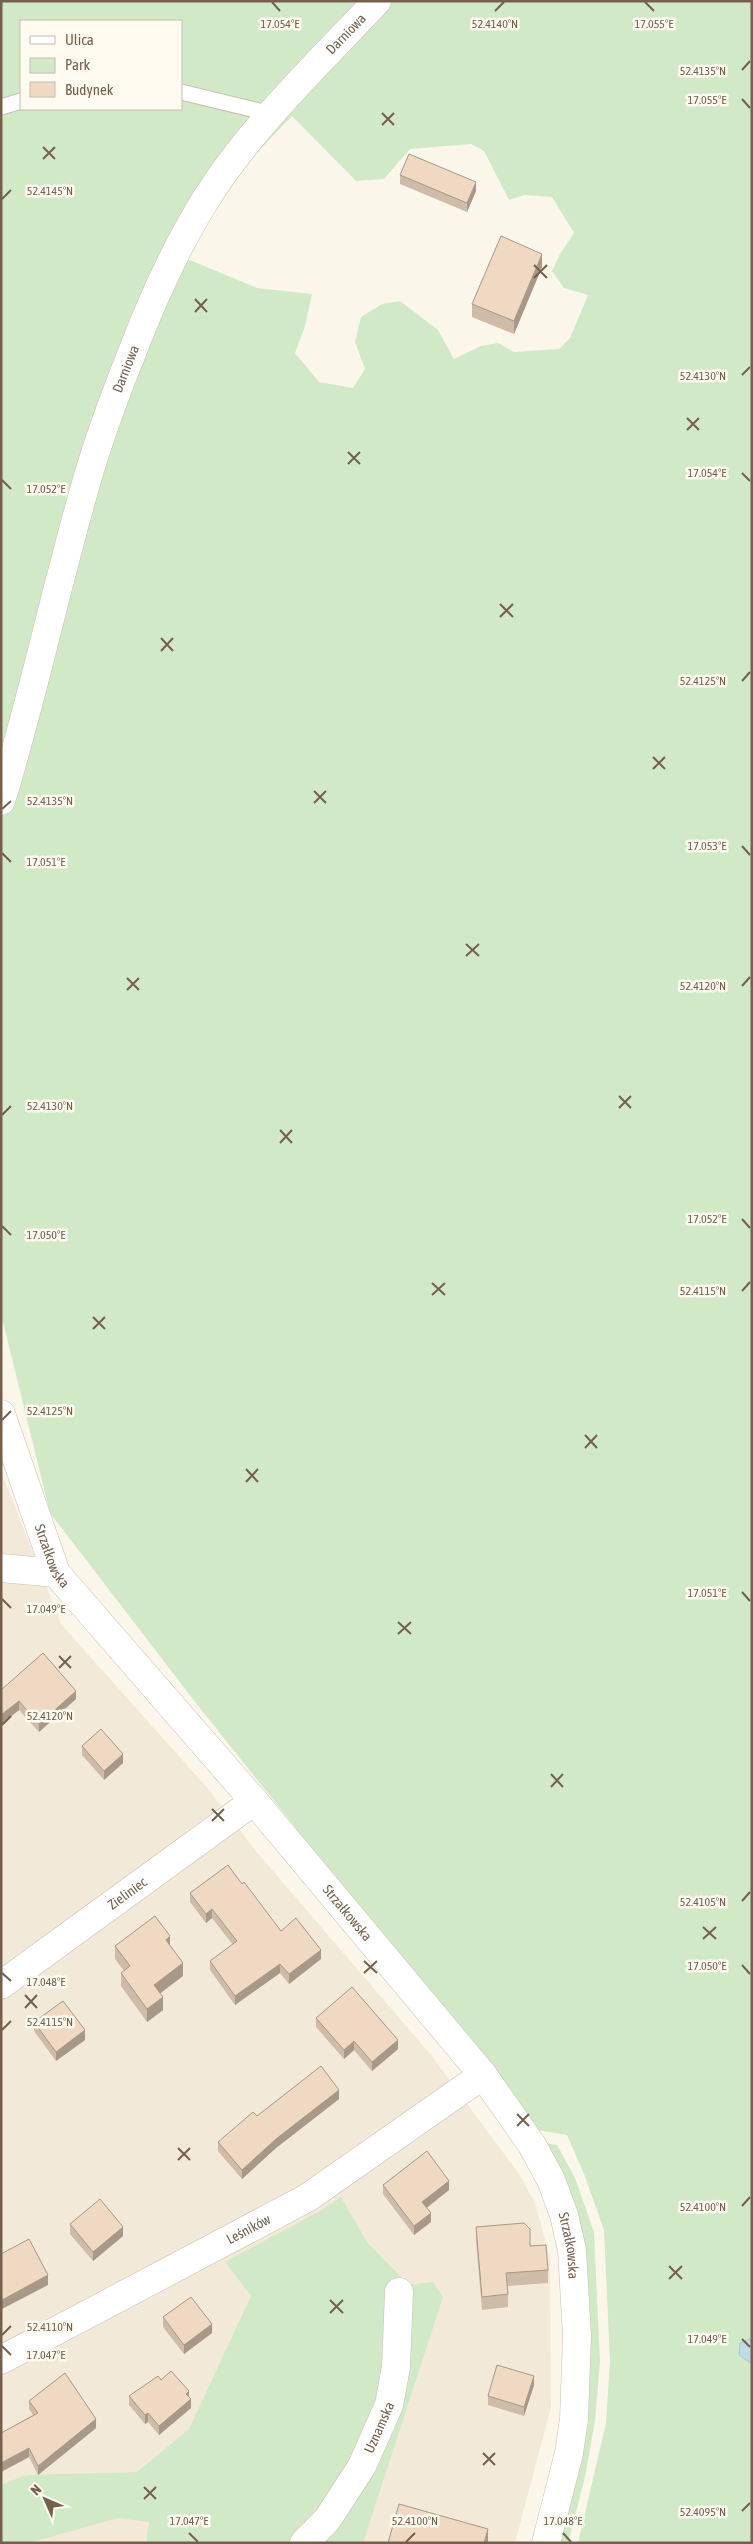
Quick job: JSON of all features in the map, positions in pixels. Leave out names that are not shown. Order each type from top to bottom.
[{"type":"street","name":"Darniowa","points":[[1,801],[24,726],[86,484],[112,404],[153,300],[205,201],[234,160],[272,114],[377,1]]},
{"type":"street","name":"Strzałkowska","points":[[1,1414],[56,1573],[254,1802],[483,2075],[532,2146],[551,2180],[564,2215],[572,2250],[577,2336],[574,2419],[569,2453],[546,2543]]},
{"type":"street","points":[[1,1568],[11,1571],[56,1573]]},
{"type":"street","name":"Zieliniec","points":[[1,1985],[254,1802]]},
{"type":"street","name":"Leśników","points":[[1,2360],[307,2198],[483,2075]]},
{"type":"street","name":"Uznamska","points":[[304,2543],[327,2520],[362,2466],[389,2405],[396,2367],[399,2292]]},
{"type":"lane","points":[[182,92],[272,114]]},
{"type":"lane","points":[[1,107],[20,101]]},
{"type":"shaded area","points":[[1,1471],[61,1624],[210,1791],[255,1850],[431,2055],[519,2174],[535,2203],[550,2258],[551,2407],[515,2543],[1,2543]]},
{"type":"green space","points":[[1,1],[752,1],[752,2338],[740,2343],[739,2355],[752,2364],[752,2543],[578,2543],[606,2423],[610,2361],[604,2230],[584,2174],[567,2135],[537,2130],[199,1707],[50,1513],[1,1314]],"holes":[[[292,116],[356,181],[384,179],[410,149],[471,144],[484,151],[509,200],[525,195],[552,197],[574,233],[560,254],[552,271],[564,288],[588,295],[570,338],[559,349],[514,352],[498,343],[481,346],[454,359],[438,330],[400,301],[382,304],[361,317],[355,342],[365,369],[353,388],[319,382],[295,353],[305,326],[312,294],[257,288],[185,258],[209,216],[250,160]]]},
{"type":"green space","points":[[545,2143],[557,2145],[575,2178],[594,2232],[600,2362],[595,2421],[585,2477],[568,2543],[557,2543],[585,2412]]},
{"type":"green space","points":[[341,2197],[367,2242],[409,2285],[433,2282],[443,2297],[363,2543],[146,2543],[149,2522],[118,2518],[29,2543],[1,2543],[1,2485],[26,2475],[137,2472],[189,2429],[251,2296],[225,2262],[320,2211]]},
{"type":"water","points":[[752,2338],[752,2364],[739,2355],[740,2343]]},
{"type":"building","points":[[409,154],[476,182],[467,203],[400,175]]},
{"type":"building","points":[[501,236],[542,254],[514,321],[472,304]]},
{"type":"building","points":[[43,1653],[76,1691],[39,1724],[19,1701],[1,1715],[1,1690]]},
{"type":"building","points":[[101,1729],[123,1754],[104,1771],[82,1746]]},
{"type":"building","points":[[228,1865],[242,1884],[244,1882],[281,1931],[296,1918],[321,1950],[289,1974],[280,1964],[235,1996],[210,1961],[237,1941],[212,1909],[206,1914],[190,1893]]},
{"type":"building","points":[[155,1916],[170,1936],[166,1940],[183,1963],[154,1985],[163,1997],[147,2009],[121,1973],[130,1966],[115,1946]]},
{"type":"building","points":[[352,1987],[398,2040],[372,2062],[354,2041],[344,2050],[316,2018]]},
{"type":"building","points":[[63,2001],[85,2030],[56,2052],[34,2022]]},
{"type":"building","points":[[321,2066],[339,2090],[276,2139],[242,2170],[218,2142],[253,2112],[257,2116]]},
{"type":"building","points":[[427,2151],[449,2181],[422,2202],[431,2213],[414,2226],[383,2185]]},
{"type":"building","points":[[100,2199],[123,2227],[93,2252],[70,2224]]},
{"type":"building","points":[[524,2223],[530,2229],[530,2246],[546,2245],[548,2270],[506,2273],[508,2294],[482,2297],[476,2227]]},
{"type":"building","points":[[29,2239],[48,2275],[2,2300],[1,2254]]},
{"type":"building","points":[[191,2297],[212,2324],[184,2345],[163,2317]]},
{"type":"building","points":[[497,2365],[534,2376],[524,2407],[488,2396]]},
{"type":"building","points":[[171,2371],[189,2391],[186,2394],[191,2399],[159,2426],[148,2413],[145,2415],[129,2396],[158,2376],[161,2380]]},
{"type":"building","points":[[65,2373],[96,2419],[38,2466],[29,2448],[1,2463],[1,2433],[38,2413],[29,2401]]},
{"type":"building","points":[[399,2504],[488,2529],[484,2543],[388,2543]]}]
